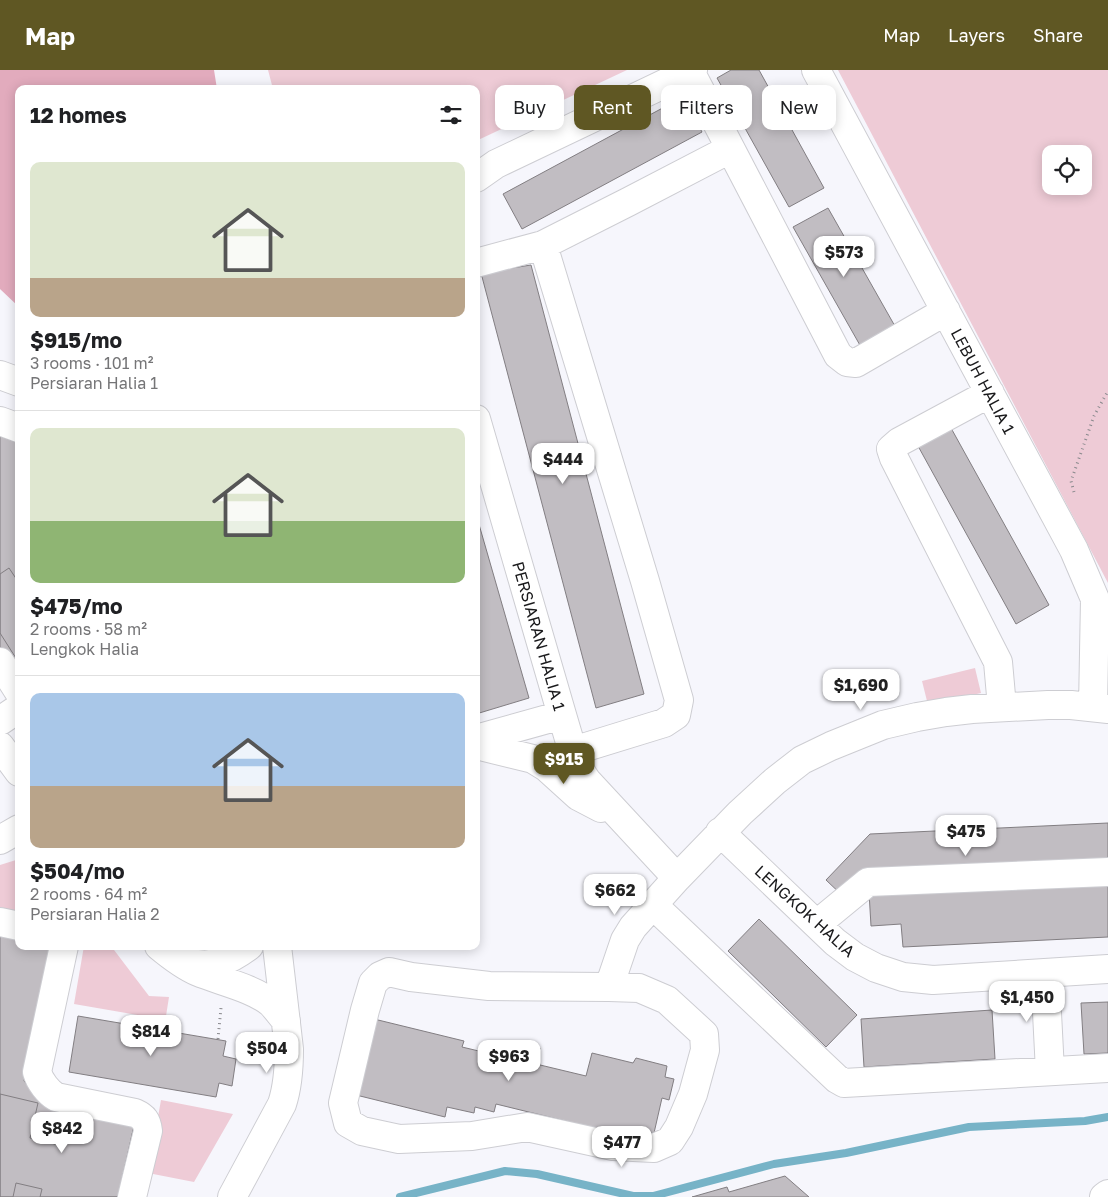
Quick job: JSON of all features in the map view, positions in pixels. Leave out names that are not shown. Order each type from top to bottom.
[{"type":"street","name":"LEBUH HALIA 1","points":[[816,70],[1074,550],[1095,599],[1100,708]]},
{"type":"street","points":[[480,175],[496,164],[691,71],[838,355],[847,362],[856,363],[946,311]]},
{"type":"street","points":[[480,262],[543,245],[730,149]]},
{"type":"street","points":[[543,245],[645,581],[678,700],[676,715],[664,723],[573,751]]},
{"type":"street","points":[[0,375],[15,381]]},
{"type":"street","points":[[990,393],[899,442],[891,449],[998,662],[1002,707]]},
{"type":"street","points":[[0,420],[15,426]]},
{"type":"street","name":"PERSIARAN HALIA 1","points":[[480,433],[578,766],[587,781],[677,878]]},
{"type":"street","points":[[0,662],[15,686]]},
{"type":"street","points":[[609,987],[625,940],[633,927],[720,832],[775,781],[802,760],[883,725],[917,717],[955,711],[1002,707],[1048,705],[1100,708]]},
{"type":"street","points":[[0,721],[15,711]]},
{"type":"street","points":[[480,738],[562,715]]},
{"type":"street","points":[[480,745],[533,760],[546,767],[578,796],[624,821]]},
{"type":"street","points":[[0,840],[15,831]]},
{"type":"street","name":"LENGKOK HALIA","points":[[720,832],[836,942],[855,957],[876,968],[904,976],[933,980],[1108,969]]},
{"type":"street","points":[[817,924],[868,882],[1108,872]]},
{"type":"street","points":[[653,905],[837,1079],[844,1083],[1108,1068]]},
{"type":"street","points":[[0,922],[15,925]]},
{"type":"street","points":[[63,950],[38,1072],[39,1077],[50,1094],[56,1097],[143,1116],[148,1131],[132,1197]]},
{"type":"street","points":[[166,952],[192,963],[208,965],[223,962],[244,950]]},
{"type":"street","points":[[242,1194],[282,1104],[286,1090],[289,1055],[277,950]]},
{"type":"street","points":[[166,952],[196,972],[240,987],[261,997],[271,1003],[286,1021]]},
{"type":"street","points":[[389,972],[411,977],[489,986],[609,987],[639,988],[668,1000],[704,1034],[705,1050],[693,1094],[679,1127],[670,1141],[654,1148],[613,1146],[527,1127],[472,1136],[399,1139],[362,1131],[348,1123],[343,1103],[373,982],[380,976],[389,972]]},
{"type":"street","points":[[1045,974],[1050,1071]]},
{"type":"street","points":[[1104,1197],[1108,1194]]},
{"type":"path","points":[[1075,499],[1072,482],[1094,416],[1108,390]]},
{"type":"path","points":[[218,1039],[221,1008]]},
{"type":"shaded area","points":[[0,70],[214,70],[216,85],[15,85],[15,303],[0,289]]},
{"type":"shaded area","points":[[268,70],[627,70],[595,85],[574,85],[574,95],[564,100],[564,85],[495,85],[495,130],[499,130],[480,139],[480,85],[272,85]]},
{"type":"shaded area","points":[[838,70],[1108,70],[1108,583]]},
{"type":"shaded area","points":[[975,668],[981,693],[928,705],[922,681]]},
{"type":"shaded area","points":[[15,860],[15,911],[0,907],[0,865]]},
{"type":"shaded area","points":[[83,950],[114,950],[149,996],[169,997],[166,1016],[156,1015],[155,1018],[74,1004]]},
{"type":"shaded area","points":[[161,1100],[233,1114],[194,1182],[148,1173]]},
{"type":"building","points":[[731,70],[759,70],[767,85],[762,85],[762,130],[792,130],[824,188],[789,207],[746,130],[752,130],[752,85],[721,85],[717,78]]},
{"type":"building","points":[[661,109],[661,130],[701,130],[702,132],[522,229],[503,194],[622,130],[651,130],[651,114]]},
{"type":"building","points":[[828,208],[896,328],[861,347],[793,227]]},
{"type":"building","points":[[531,265],[644,694],[596,708],[481,273]]},
{"type":"building","points":[[951,428],[1049,605],[1016,624],[918,446]]},
{"type":"building","points":[[0,436],[15,442],[15,671],[0,647]]},
{"type":"building","points":[[480,528],[529,698],[480,713]]},
{"type":"building","points":[[9,568],[15,577],[15,657],[0,633],[0,574]]},
{"type":"building","points":[[1108,823],[1108,864],[845,898],[826,880],[870,834]]},
{"type":"building","points":[[1108,881],[1108,937],[903,947],[901,924],[871,926],[869,892]]},
{"type":"building","points":[[759,919],[857,1015],[826,1047],[728,951]]},
{"type":"building","points":[[0,930],[15,934],[15,950],[53,950],[24,1081],[46,1105],[134,1126],[118,1197],[0,1197]]},
{"type":"building","points":[[1108,1002],[1108,1053],[1084,1054],[1081,1003]]},
{"type":"building","points":[[992,1010],[995,1059],[864,1067],[861,1019]]},
{"type":"building","points":[[78,1016],[226,1041],[223,1056],[236,1059],[232,1086],[219,1083],[216,1097],[69,1072]]},
{"type":"building","points":[[374,1019],[464,1041],[462,1047],[512,1059],[514,1050],[525,1052],[526,1045],[540,1048],[536,1064],[586,1076],[592,1053],[633,1063],[636,1058],[667,1066],[665,1077],[674,1079],[669,1100],[662,1098],[654,1133],[641,1130],[639,1139],[496,1104],[494,1112],[475,1107],[474,1113],[447,1107],[445,1117],[356,1095]]},
{"type":"building","points":[[0,1094],[38,1103],[30,1138],[59,1145],[67,1110],[134,1126],[118,1197],[40,1197],[42,1189],[16,1183],[13,1197],[0,1197]]},
{"type":"building","points":[[785,1176],[809,1197],[692,1197],[727,1187],[729,1192]]},
{"type":"waterway","points":[[400,1197],[505,1171],[537,1174],[633,1196],[653,1196],[774,1164],[846,1153],[969,1127],[1085,1121],[1108,1117]]}]
